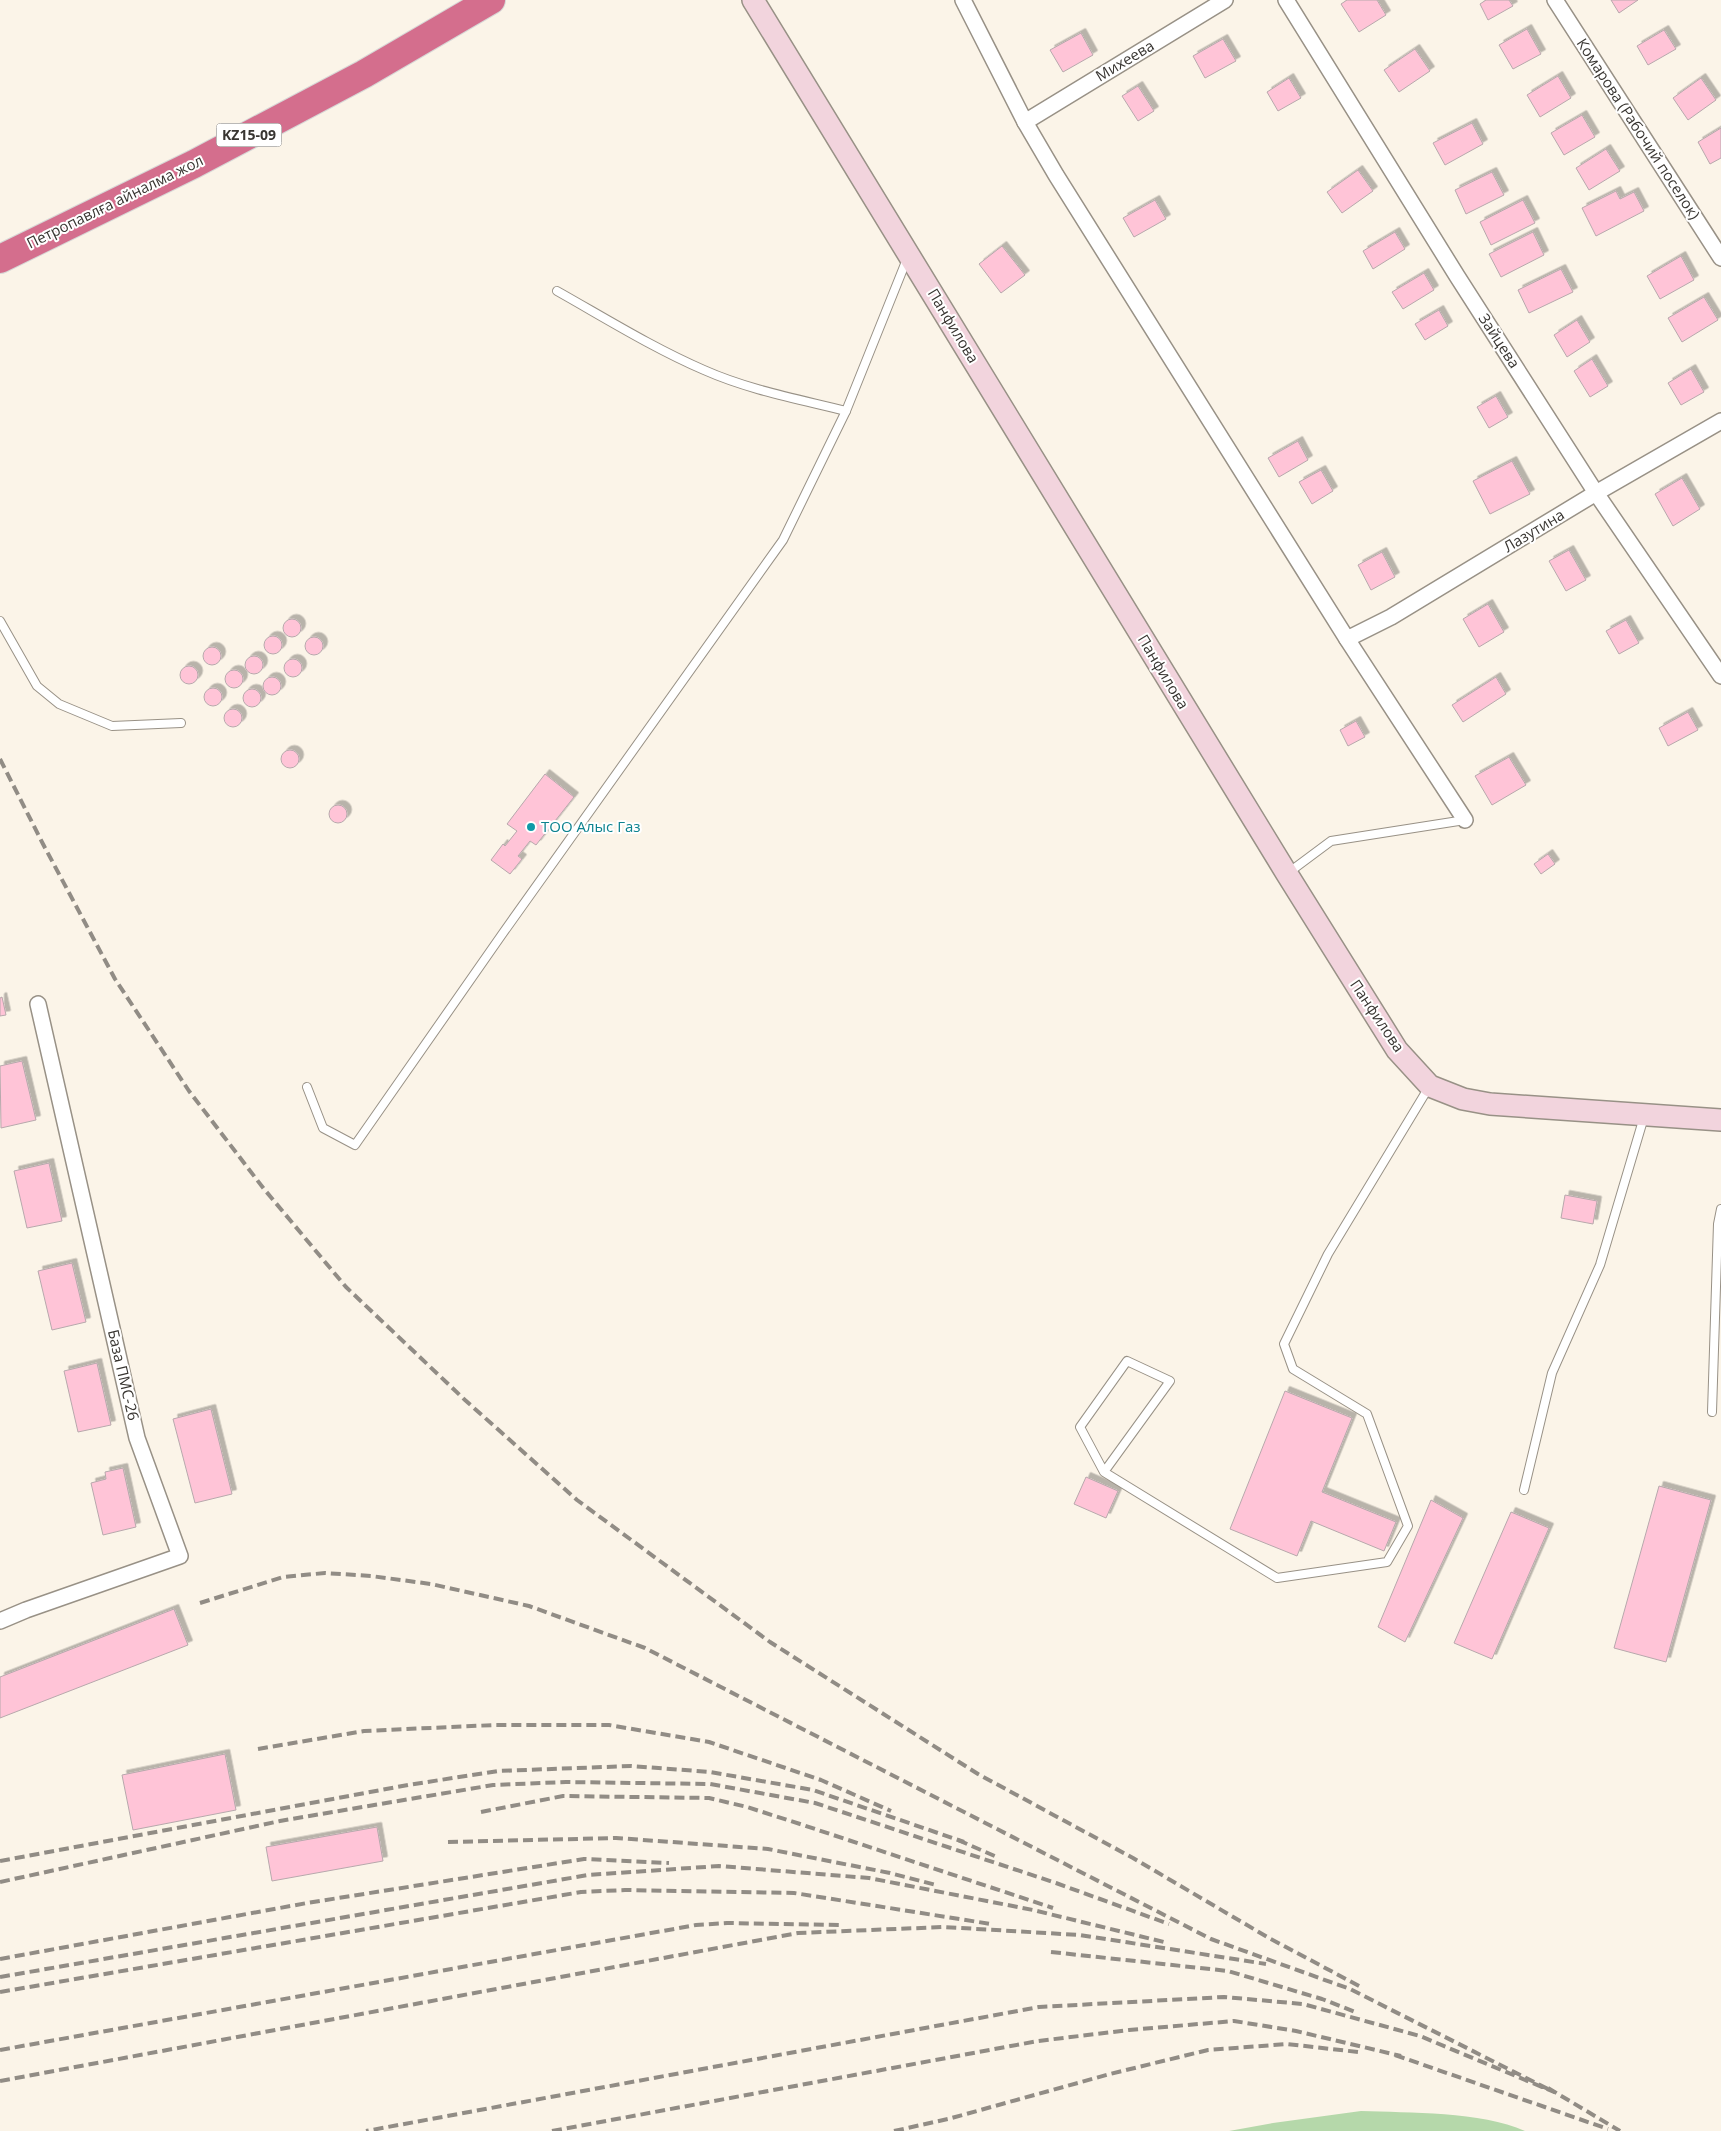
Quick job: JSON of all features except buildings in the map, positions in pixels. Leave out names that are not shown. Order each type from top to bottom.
[{"type":"highway","name":"Петропавлға айналма жол","points":[[0,259],[194,164],[364,74],[491,0]]},
{"type":"street","name":"Панфилова","points":[[753,0],[1287,874],[1397,1050],[1430,1086],[1463,1099],[1490,1104],[1721,1120]]},
{"type":"street","points":[[963,0],[1026,122],[1056,175],[1347,639],[1465,820]]},
{"type":"street","name":"Михеева","points":[[1026,122],[1225,0]]},
{"type":"street","name":"Зайцева","points":[[1286,0],[1457,276],[1596,493],[1721,676]]},
{"type":"street","name":"Комарова (Рабочий поселок)","points":[[1555,0],[1721,258]]},
{"type":"street","name":"Лазутина","points":[[1347,639],[1391,617],[1596,493],[1721,421]]},
{"type":"street","name":"База ПМС-26","points":[[0,1621],[26,1610],[180,1556],[137,1438],[38,1004]]},
{"type":"lane","points":[[307,1087],[323,1128],[356,1145],[509,925],[783,540],[846,411],[909,254]]},
{"type":"lane","points":[[557,290],[633,334],[704,370],[749,386],[846,411]]},
{"type":"lane","points":[[0,620],[37,686],[59,704],[112,726],[181,723]]},
{"type":"lane","points":[[1287,874],[1331,841],[1465,820]]},
{"type":"lane","points":[[1104,1472],[1170,1381],[1127,1361],[1080,1427],[1104,1472],[1277,1578],[1387,1562],[1408,1526],[1367,1414],[1293,1369],[1284,1344],[1328,1254],[1430,1086]]},
{"type":"lane","points":[[1524,1490],[1552,1373],[1600,1265],[1645,1115]]},
{"type":"lane","points":[[1712,1412],[1718,1224],[1721,1209]]},
{"type":"green space","points":[[1361,2111],[1466,2116],[1507,2124],[1525,2131],[1229,2131]]},
{"type":"railway","points":[[0,759],[115,979],[189,1091],[264,1189],[346,1287],[465,1400],[577,1500],[770,1642],[978,1774],[1133,1858],[1269,1938],[1361,1987]]},
{"type":"railway","points":[[200,1603],[283,1577],[325,1573],[371,1576],[431,1584],[529,1606],[645,1648],[1211,1939],[1350,1989],[1554,2092],[1420,2036],[1303,2004],[1224,1997],[1039,2007],[366,2131]]},
{"type":"railway","points":[[258,1749],[364,1731],[495,1725],[609,1725],[709,1742],[821,1780],[891,1811]]},
{"type":"railway","points":[[0,1861],[408,1785],[498,1771],[631,1766],[710,1772],[813,1790],[964,1842]]},
{"type":"railway","points":[[0,1882],[280,1821],[493,1785],[566,1782],[710,1784],[815,1803],[1056,1883],[1169,1924]]},
{"type":"railway","points":[[481,1812],[563,1796],[709,1798],[747,1807],[1053,1908]]},
{"type":"railway","points":[[448,1842],[616,1838],[768,1849],[890,1873],[936,1885]]},
{"type":"railway","points":[[958,1840],[997,1857]]},
{"type":"railway","points":[[0,1959],[307,1903],[584,1859],[669,1863]]},
{"type":"railway","points":[[0,1977],[588,1875],[719,1866],[869,1878],[1033,1910],[1164,1942]]},
{"type":"railway","points":[[0,1992],[581,1892],[625,1890],[794,1893],[991,1924]]},
{"type":"railway","points":[[0,2050],[696,1925],[727,1923],[841,1925]]},
{"type":"railway","points":[[0,2081],[798,1933],[944,1927],[1080,1935],[1266,1964]]},
{"type":"railway","points":[[1051,1952],[1228,1971],[1322,1999],[1358,2013]]},
{"type":"railway","points":[[552,2131],[1038,2041],[1129,2030],[1234,2021],[1296,2031],[1401,2056]]},
{"type":"railway","points":[[894,2131],[948,2119],[1110,2074],[1208,2050],[1287,2044],[1358,2052]]},
{"type":"railway","points":[[1395,2055],[1608,2129]]},
{"type":"railway","points":[[1548,2088],[1620,2131]]},
{"type":"place","name":"ТОО Алыс Газ","points":[[531,827]]}]
